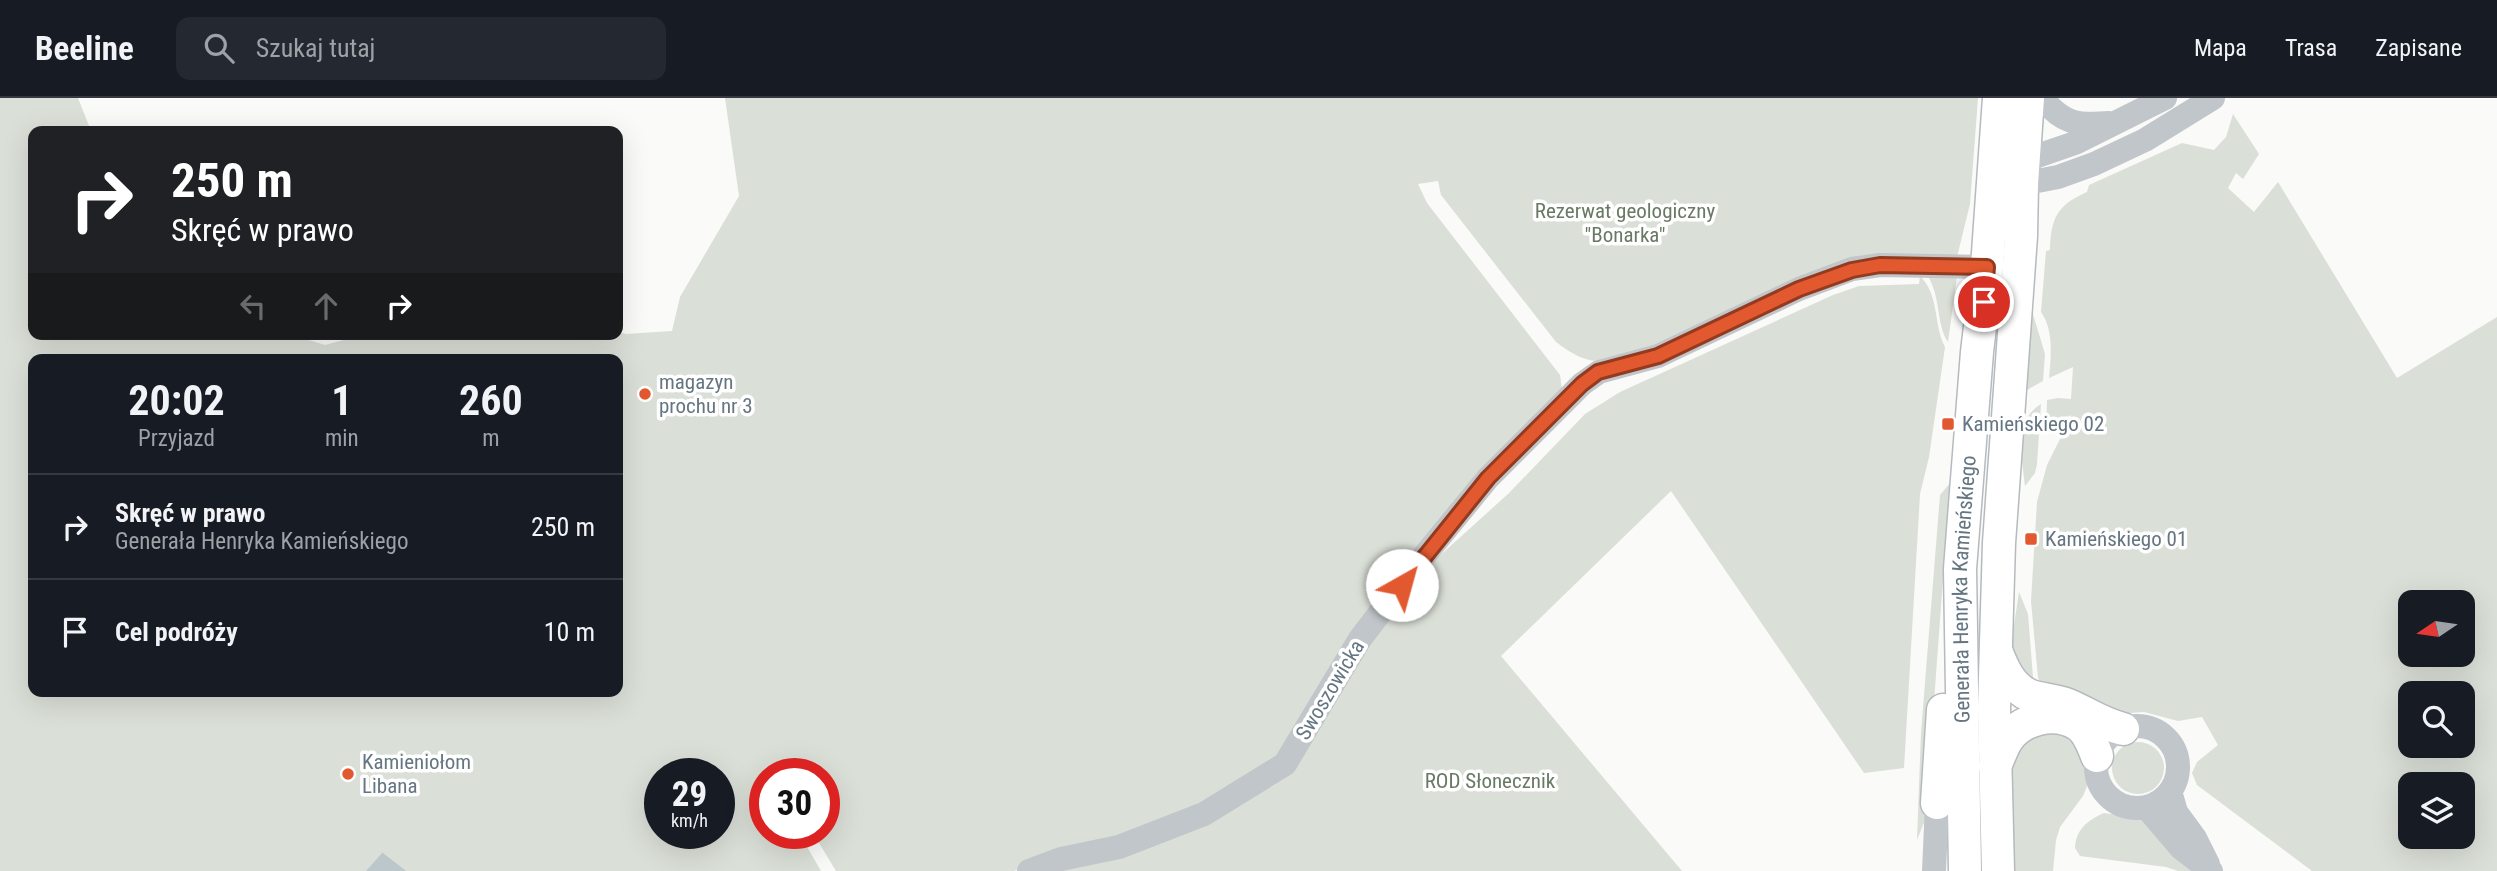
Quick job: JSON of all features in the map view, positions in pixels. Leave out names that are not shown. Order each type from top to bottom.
[{"type":"main road","name":"Generała Henryka Kamieńskiego","points":[[1998,98],[2013,172],[2020,255],[1998,542],[1995,649],[1998,871]]},
{"type":"main road","name":"Generała Henryka Kamieńskiego","points":[[1965,871],[1960,569],[1976,352],[1987,267],[2013,172],[2028,98]]},
{"type":"main road","points":[[1937,803],[1943,706],[1960,569]]},
{"type":"main road","points":[[1995,649],[2004,670],[2019,689],[2031,696],[2067,705],[2104,724],[2123,729]]},
{"type":"main road","points":[[1995,766],[2007,739],[2034,719],[2055,718],[2077,724],[2090,739],[2097,757]]},
{"type":"street","points":[[2042,98],[2057,115],[2072,122],[2097,124],[2119,121]]},
{"type":"street","points":[[2013,172],[2165,98]]},
{"type":"street","points":[[2013,172],[2058,177],[2119,153],[2213,98]]},
{"type":"street","name":"Swoszowicka","points":[[1029,871],[1061,859],[1119,848],[1204,814],[1285,764],[1360,639],[1415,567],[1488,478],[1582,384],[1598,372],[1658,356],[1799,289],[1852,270],[1880,265],[1987,267]]},
{"type":"street","points":[[2146,727],[2166,738],[2177,757],[2177,778],[2170,791],[2146,807],[2119,803],[2108,795],[2100,784],[2096,770],[2097,757],[2103,744],[2123,729],[2146,727]]},
{"type":"street","points":[[2170,791],[2176,812],[2195,838],[2211,871]]},
{"type":"street","points":[[1934,871],[1937,803]]},
{"type":"street","points":[[2146,807],[2181,848],[2211,871]]},
{"type":"green space","name":"Rezerwat geologiczny \"Bonarka\"","points":[[0,98],[78,98],[89,126],[28,126],[28,340],[309,340],[325,345],[344,340],[623,340],[623,333],[672,331],[680,297],[739,196],[725,98],[1978,98],[1970,204],[1957,257],[1867,258],[1639,355],[1614,360],[1586,359],[1556,342],[1441,195],[1438,181],[1418,184],[1427,203],[1560,375],[1562,390],[1275,764],[1197,812],[1014,871],[836,871],[823,849],[840,849],[840,758],[749,758],[749,849],[808,849],[821,871],[0,871]]},
{"type":"green space","points":[[2233,114],[2259,154],[2243,179],[2236,173],[2228,188],[2254,212],[2278,182],[2397,378],[2497,317],[2497,871],[2312,871],[2197,785],[2192,773],[2197,762],[2218,745],[2202,717],[2178,721],[2144,712],[2115,714],[2040,682],[2038,678],[2031,601],[2037,502],[2047,465],[2060,439],[2070,427],[2071,415],[2046,433],[2047,400],[2071,399],[2073,367],[2049,378],[2050,335],[2041,312],[2046,251],[2050,250],[2054,221],[2062,208],[2087,192],[2089,185],[2182,143],[2214,150],[2226,137]]},
{"type":"green space","points":[[1927,275],[1957,276],[1948,342],[1944,335],[1934,292]]},
{"type":"green space","name":"ROD Słonecznik","points":[[1920,276],[1931,292],[1945,347],[1929,457],[1920,494],[1904,768],[1864,773],[1671,491],[1501,656],[1682,871],[1046,871],[1289,767],[1361,654],[1425,569],[1508,494],[1585,414],[1620,392],[1833,295],[1859,286],[1919,284]]},
{"type":"green space","points":[[2032,311],[2045,354],[2043,381],[2025,391]]},
{"type":"green space","points":[[2041,404],[2037,464],[2035,473],[2025,486],[2021,452],[2022,430],[2026,420]]},
{"type":"green space","points":[[1950,483],[1925,820],[1917,840],[1921,733],[1940,495]]},
{"type":"green space","points":[[2019,592],[2028,614],[2034,690],[2009,658]]},
{"type":"green space","points":[[2054,724],[2088,754],[2088,784],[2083,796],[2060,827],[2053,871],[2012,871],[2009,786],[2014,745]]},
{"type":"green space","points":[[2138,742],[2157,749],[2164,768],[2157,787],[2138,794],[2119,787],[2112,768],[2119,749]]},
{"type":"green space","points":[[2104,813],[2138,818],[2154,825],[2196,871],[2178,871],[2166,867],[2080,856],[2075,848],[2080,830]]},
{"type":"shaded area","points":[[383,853],[406,871],[366,871]]},
{"type":"place","name":"magazyn prochu nr 3","points":[[645,394]]},
{"type":"place","name":"Kamieńskiego 02","points":[[1948,424]]},
{"type":"place","name":"Kamieńskiego 01","points":[[2031,539]]},
{"type":"place","name":"Kamieniołom Libana","points":[[348,774]]},
{"type":"route","points":[[1402,585],[1488,478],[1582,384],[1598,372],[1658,356],[1799,289],[1852,270],[1880,265],[1987,267],[1984,302]]}]
